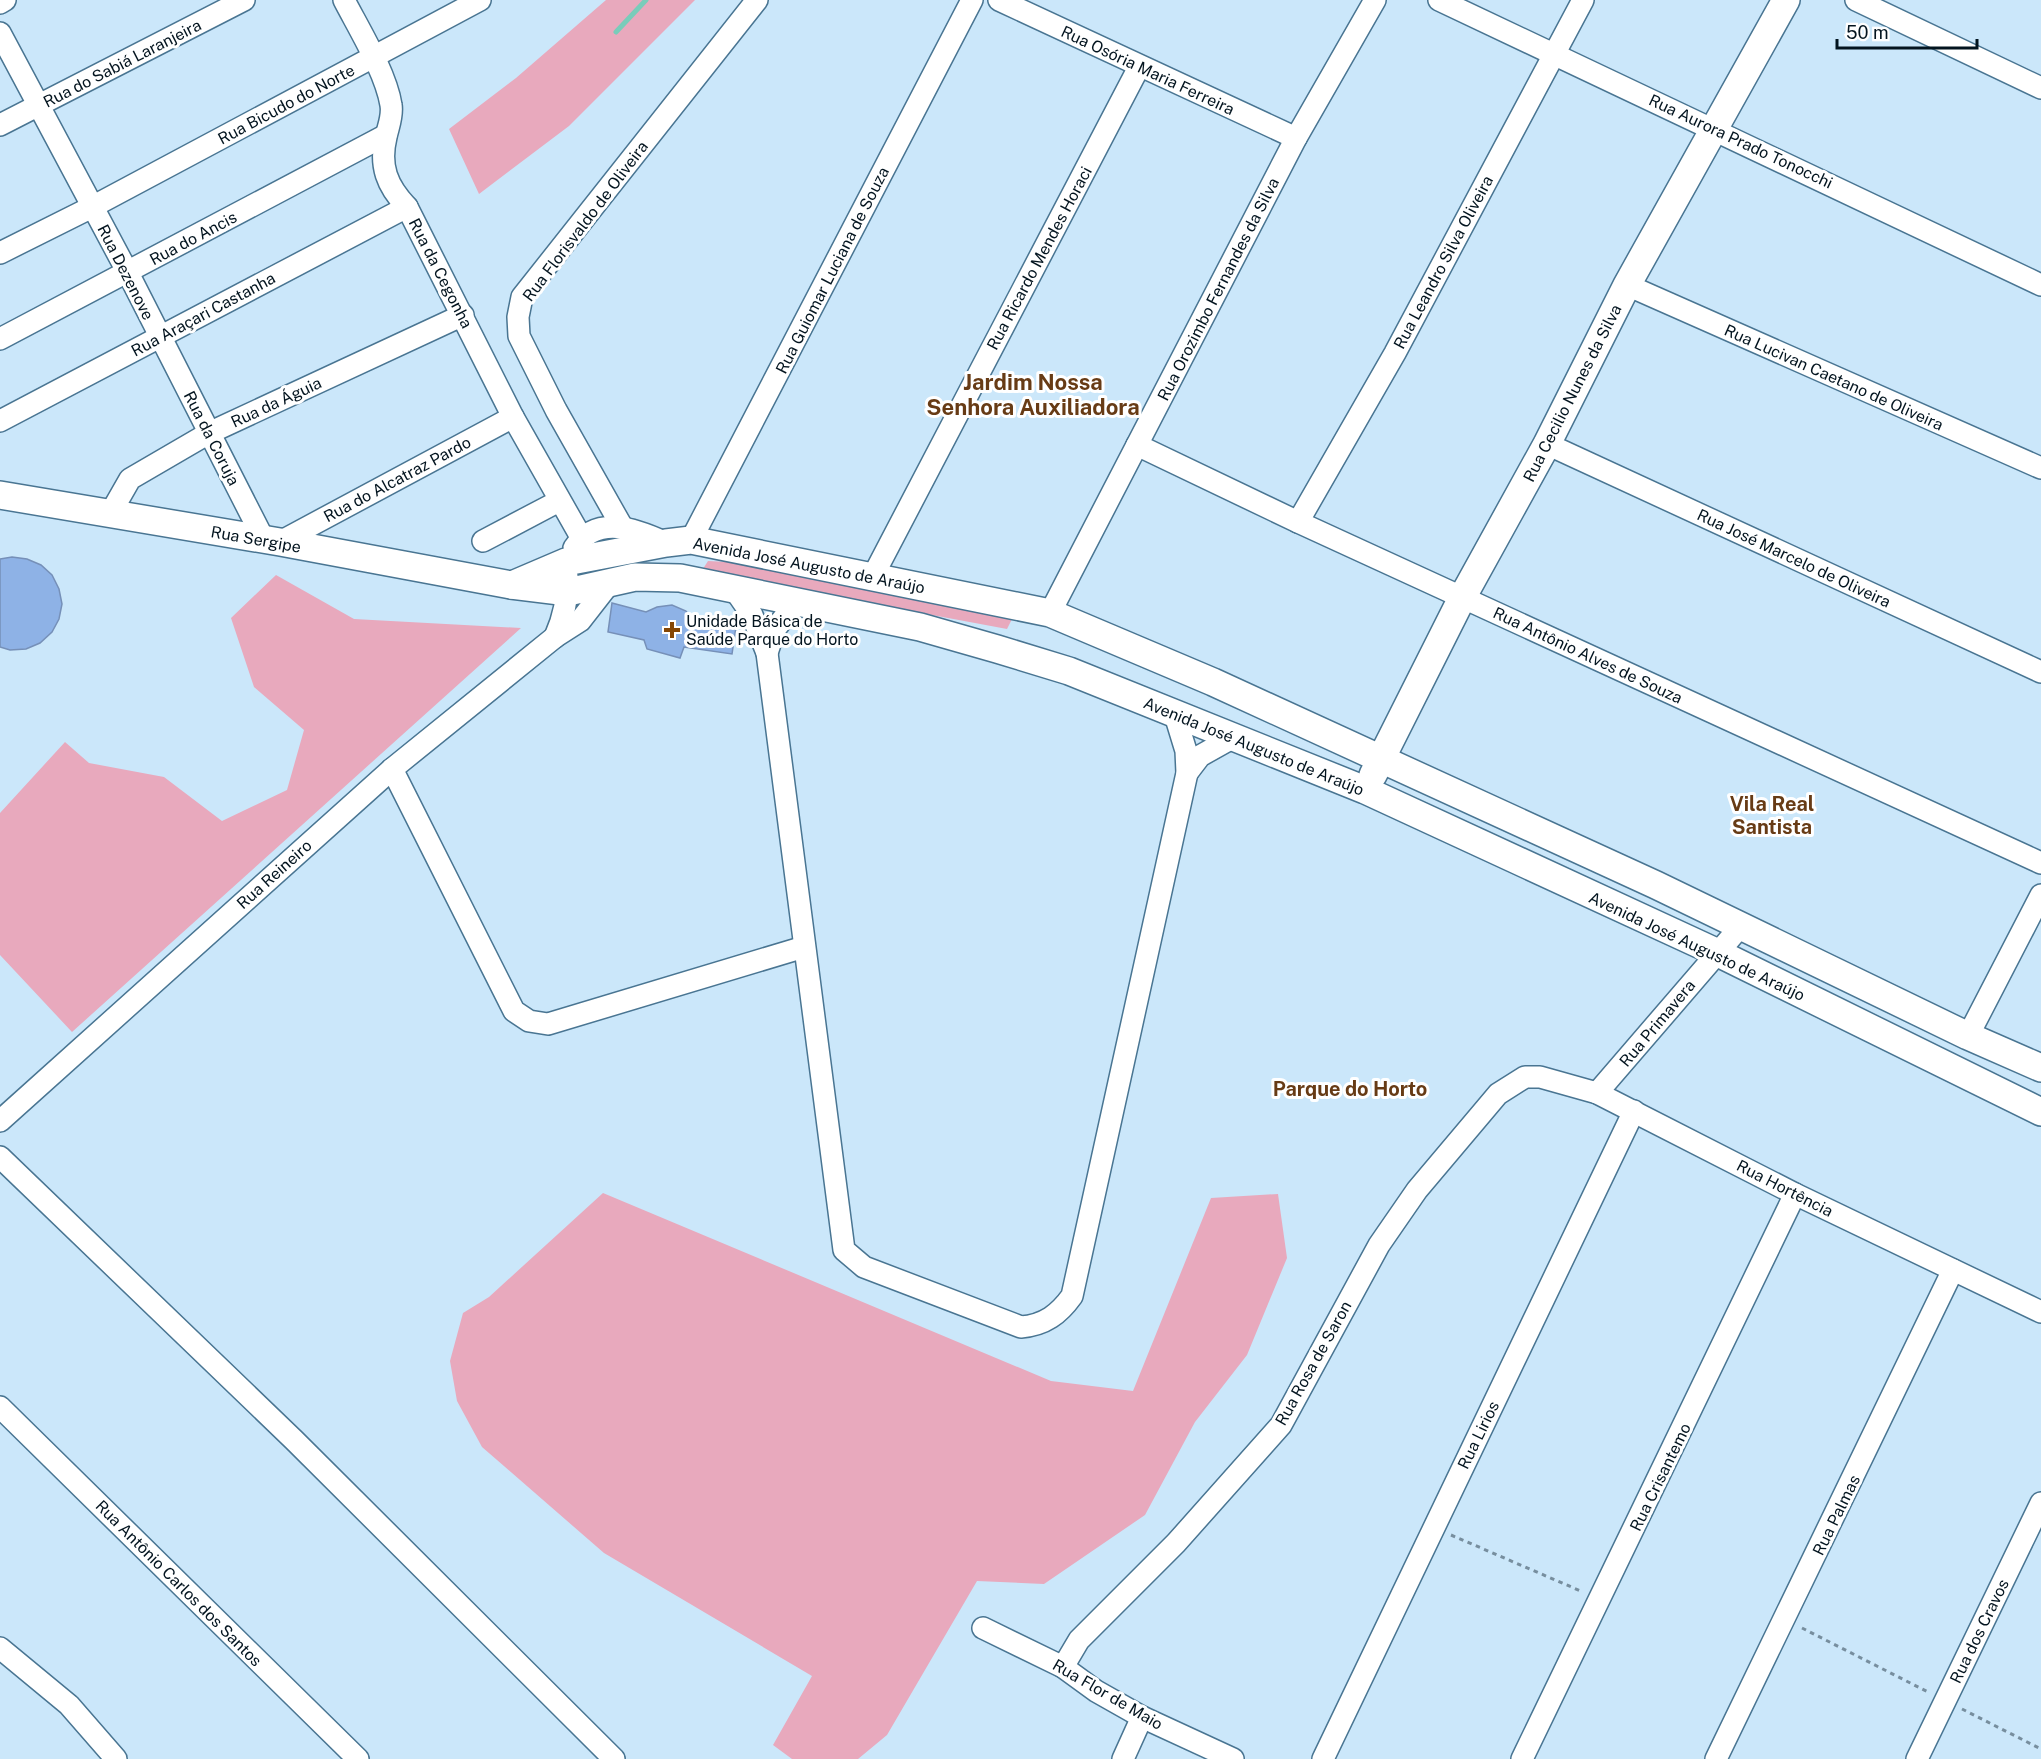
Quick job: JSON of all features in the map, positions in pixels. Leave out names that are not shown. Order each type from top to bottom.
[{"type":"street","points":[[0,3],[5,0]]},
{"type":"street","name":"Rua do Sabiá Laranjeira","points":[[0,125],[244,0]]},
{"type":"street","name":"Rua da Cegonha","points":[[344,0],[373,57],[391,105],[391,119],[382,155],[385,177],[394,193],[407,207],[513,417],[581,537]]},
{"type":"street","name":"Rua Bicudo do Norte","points":[[0,253],[92,207],[480,0]]},
{"type":"street","name":"Rua Florisvaldo de Oliveira","points":[[621,525],[556,410],[519,336],[518,317],[522,297],[757,0]]},
{"type":"street","name":"Rua Guiomar Luciana de Souza","points":[[679,542],[972,0]]},
{"type":"street","name":"Rua Osória Maria Ferreira","points":[[999,0],[1296,138]]},
{"type":"street","name":"Rua Orozimbo Fernandes da Silva","points":[[1050,613],[1296,138],[1375,0]]},
{"type":"street","name":"Rua Aurora Prado Tonocchi","points":[[1439,0],[2041,285]]},
{"type":"street","name":"Rua Leandro Silva Oliveira","points":[[1298,522],[1395,353],[1583,0]]},
{"type":"street","name":"Rua Cecilio Nunes da Silva","points":[[1372,778],[1462,597],[1547,444],[1627,285],[1786,0]]},
{"type":"street","points":[[1856,0],[2041,88]]},
{"type":"street","points":[[0,33],[92,207]]},
{"type":"street","name":"Rua Ricardo Mendes Horaci","points":[[873,576],[1139,67]]},
{"type":"street","name":"Rua do Ancis","points":[[0,339],[386,135]]},
{"type":"street","name":"Rua Dezenove","points":[[92,207],[159,337]]},
{"type":"street","name":"Rua Araçari Castanha","points":[[0,421],[407,207]]},
{"type":"street","name":"Rua Lucivan Caetano de Oliveira","points":[[1627,285],[2041,468]]},
{"type":"street","name":"Rua da Águia","points":[[110,514],[130,479],[209,433],[463,315]]},
{"type":"street","name":"Rua da Coruja","points":[[159,337],[209,433],[272,541]]},
{"type":"street","name":"Rua do Alcatraz Pardo","points":[[272,541],[513,417]]},
{"type":"street","name":"Rua José Marcelo de Oliveira","points":[[1547,444],[2041,672]]},
{"type":"street","name":"Rua Antônio Alves de Souza","points":[[1137,445],[1298,522],[2041,863]]},
{"type":"street","name":"Rua Sergipe","points":[[0,495],[272,541],[511,585]]},
{"type":"street","points":[[483,541],[559,501]]},
{"type":"street","points":[[555,637],[563,619],[567,592],[566,562],[581,537],[621,525],[679,542]]},
{"type":"street","name":"Avenida José Augusto de Araújo","points":[[511,585],[566,562],[679,542],[873,576],[1050,613],[1213,682],[1372,778],[1716,952],[2041,1112]]},
{"type":"street","name":"Avenida José Augusto de Araújo","points":[[511,585],[567,592],[612,580],[635,577],[680,578],[920,627],[1069,671],[1232,738],[1372,778],[1656,885],[1968,1036],[2041,1068]]},
{"type":"street","name":"Rua Reineiro","points":[[0,1121],[392,769],[555,637],[580,621],[612,580]]},
{"type":"street","points":[[734,589],[752,615],[767,653],[844,1250],[864,1268],[1021,1327],[1035,1326],[1060,1312],[1072,1296],[1187,773],[1186,751],[1176,715]]},
{"type":"street","points":[[767,653],[776,629],[797,601]]},
{"type":"street","points":[[1187,773],[1200,756],[1232,738]]},
{"type":"street","points":[[392,769],[514,1011],[529,1021],[548,1024],[804,947]]},
{"type":"street","points":[[1968,1036],[2041,895]]},
{"type":"street","name":"Rua Primavera","points":[[1597,1093],[1716,952],[1740,927]]},
{"type":"street","name":"Rua Hortência","points":[[1525,1077],[1540,1077],[1597,1093],[1795,1194],[2041,1312]]},
{"type":"street","name":"Rua Rosa de Saron","points":[[1063,1667],[1080,1640],[1176,1543],[1281,1425],[1379,1245],[1417,1190],[1498,1094],[1525,1077]]},
{"type":"street","name":"Rua Lirios","points":[[1323,1759],[1634,1111]]},
{"type":"street","points":[[0,1157],[294,1440],[614,1759]]},
{"type":"street","name":"Rua Crisantemo","points":[[1522,1759],[1601,1600],[1795,1194]]},
{"type":"street","name":"Rua Palmas","points":[[1716,1759],[1953,1270]]},
{"type":"street","name":"Rua Antônio Carlos dos Santos","points":[[0,1407],[358,1759]]},
{"type":"street","name":"Rua dos Cravos","points":[[1917,1759],[2041,1503]]},
{"type":"street","name":"Rua Flor de Maio","points":[[983,1628],[1063,1667],[1096,1691],[1142,1717],[1233,1759]]},
{"type":"street","points":[[0,1648],[69,1705],[116,1759]]},
{"type":"street","points":[[1123,1759],[1142,1717]]},
{"type":"path","points":[[1434,1527],[1601,1600]]},
{"type":"path","points":[[1785,1620],[2041,1749]]},
{"type":"shaded area","points":[[606,0],[695,0],[569,126],[479,194],[449,129],[516,78]]},
{"type":"shaded area","points":[[708,561],[728,562],[1012,619],[1007,629],[701,572]]},
{"type":"shaded area","points":[[276,575],[354,619],[521,628],[72,1032],[0,955],[0,813],[65,742],[89,763],[164,777],[222,821],[287,790],[304,730],[254,687],[231,618]]},
{"type":"shaded area","points":[[603,1193],[1051,1381],[1133,1391],[1211,1198],[1278,1194],[1287,1258],[1247,1355],[1195,1422],[1145,1515],[1044,1584],[977,1581],[887,1735],[858,1759],[792,1759],[773,1745],[812,1676],[604,1553],[482,1447],[457,1401],[450,1361],[463,1313],[489,1297]]},
{"type":"building","points":[[12,557],[27,559],[41,565],[52,575],[59,589],[62,604],[59,619],[52,632],[40,643],[26,649],[10,650],[0,647],[0,559]]},
{"type":"building","name":"Unidade Básica de Saúde Parque do Horto","points":[[612,603],[646,612],[657,607],[672,605],[686,611],[692,619],[736,627],[732,654],[684,647],[680,658],[647,649],[644,640],[608,632]]},
{"type":"waterway","points":[[616,32],[646,0]]},
{"type":"place","name":"Unidade Básica de Saúde Parque do Horto","points":[[672,630]]},
{"type":"district","name":"Jardim Nossa Senhora Auxiliadora","points":[[1033,394]]},
{"type":"district","name":"Vila Real Santista","points":[[1772,816]]},
{"type":"district","name":"Parque do Horto","points":[[1350,1089]]}]
